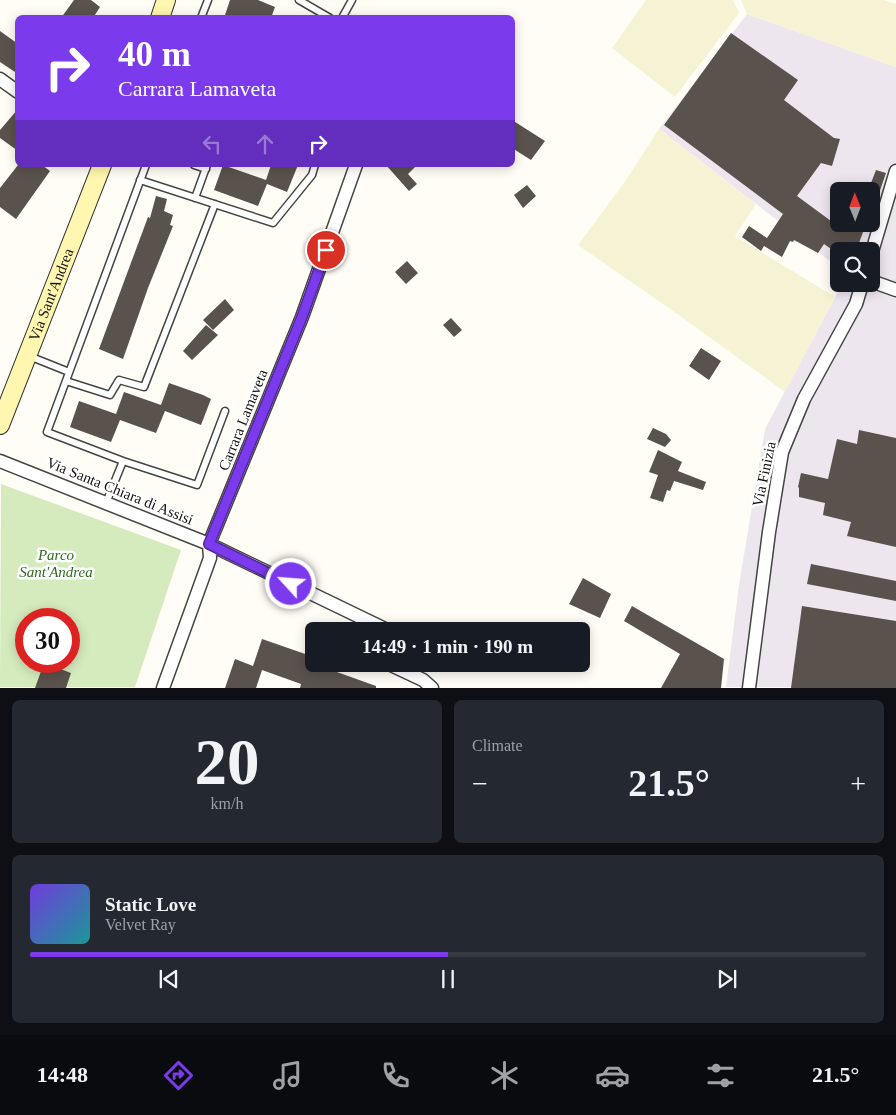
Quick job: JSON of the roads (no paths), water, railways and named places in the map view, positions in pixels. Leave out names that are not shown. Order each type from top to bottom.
[{"type":"street","points":[[0,79],[15,90]]},
{"type":"street","name":"Via Sant'Andrea","points":[[0,426],[101,167]]},
{"type":"street","name":"Carrara Lamaveta","points":[[163,688],[210,558],[209,544],[302,317],[355,167]]},
{"type":"street","points":[[875,242],[896,171]]},
{"type":"street","points":[[880,284],[896,290]]},
{"type":"street","name":"Via Finizia","points":[[749,688],[769,532],[782,452],[804,399],[856,304],[860,292]]},
{"type":"street","name":"Via Santa Chiara di Assisi","points":[[0,461],[209,544],[370,622]]},
{"type":"street","points":[[406,672],[424,680],[432,688]]},
{"type":"lane","points":[[202,15],[208,0]]},
{"type":"lane","points":[[299,0],[325,15]]},
{"type":"lane","points":[[344,15],[352,0]]},
{"type":"lane","points":[[145,167],[47,432],[198,486],[225,411]]},
{"type":"lane","points":[[196,198],[207,167]]},
{"type":"lane","points":[[140,180],[273,223],[312,175],[314,167]]},
{"type":"lane","points":[[66,381],[110,395],[119,380],[144,387],[214,204]]},
{"type":"lane","points":[[28,355],[69,372]]},
{"type":"lane","points":[[106,502],[124,461]]},
{"type":"park label","name":"Parco Sant'Andrea","points":[[56,564]]}]
